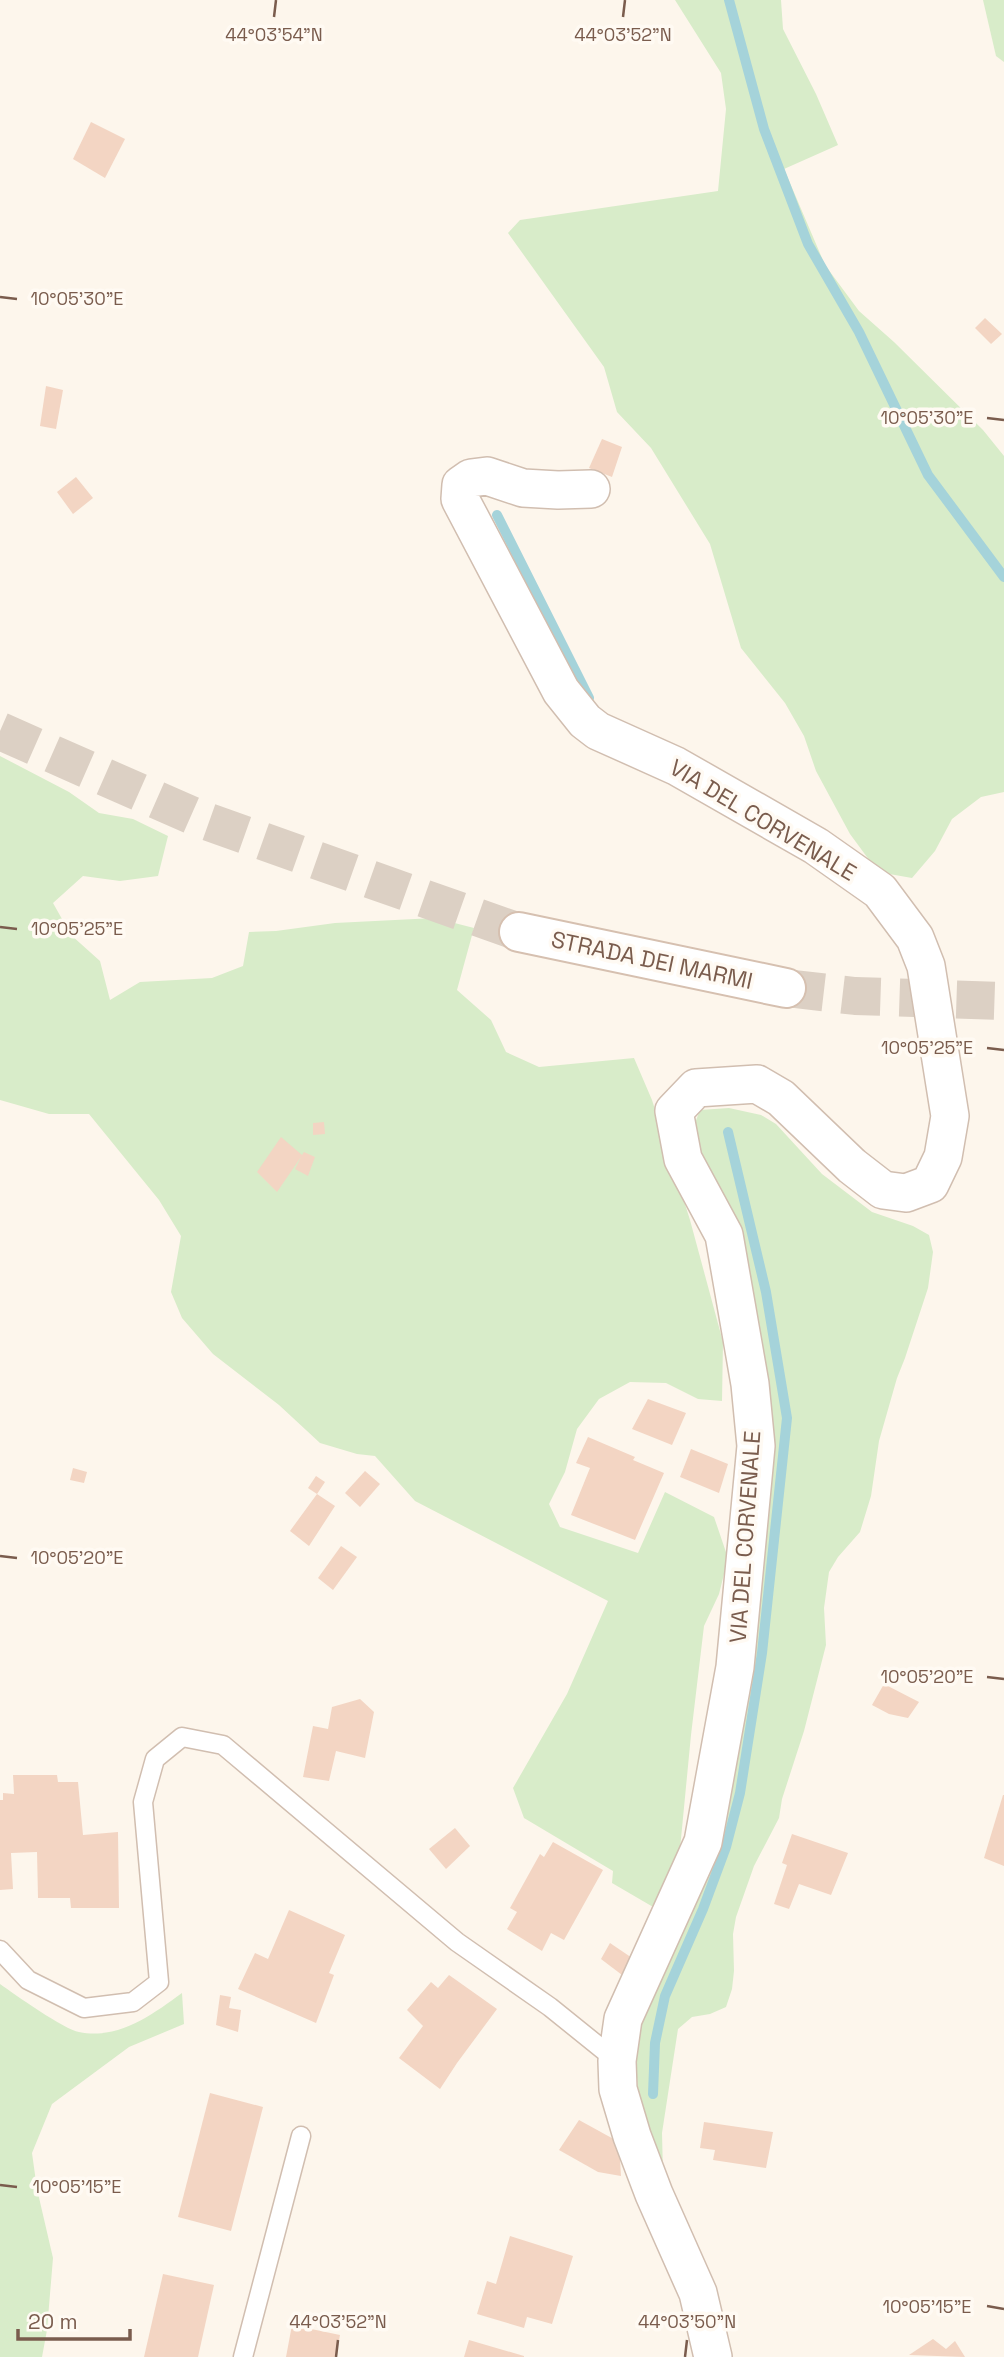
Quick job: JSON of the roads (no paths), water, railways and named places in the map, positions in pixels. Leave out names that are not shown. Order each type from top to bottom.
[{"type":"main road","name":"STRADA DEI MARMI","points":[[519,932],[786,988]]},
{"type":"street","name":"VIA DEL CORVENALE","points":[[591,489],[523,488],[487,476],[471,478],[461,485],[460,499],[561,691],[585,721],[598,731],[677,766],[816,846],[880,891],[915,938],[926,966],[950,1116],[943,1157],[930,1184],[905,1194],[883,1190],[852,1166],[781,1098],[757,1084],[696,1088],[674,1111],[683,1159],[724,1235],[750,1384],[756,1446],[735,1667],[703,1842],[623,2019],[617,2061],[618,2088],[632,2136],[654,2194],[698,2293],[713,2357]]},
{"type":"lane","points":[[0,1950],[28,1980],[84,2008],[133,2002],[159,1982],[143,1802],[155,1759],[182,1737],[223,1745],[457,1942],[550,2007],[617,2061]]},
{"type":"lane","points":[[243,2357],[301,2136]]},
{"type":"waterway","points":[[729,0],[764,129],[808,244],[859,332],[928,475],[1004,577]]},
{"type":"waterway","points":[[497,515],[589,698]]},
{"type":"waterway","points":[[653,2094],[655,2043],[665,1996],[703,1909],[726,1847],[740,1793],[762,1653],[787,1418],[766,1292],[728,1132]]},
{"type":"tunnel","points":[[0,731],[200,819],[519,932]]},
{"type":"tunnel","points":[[786,988],[855,996],[1004,1001]]}]
